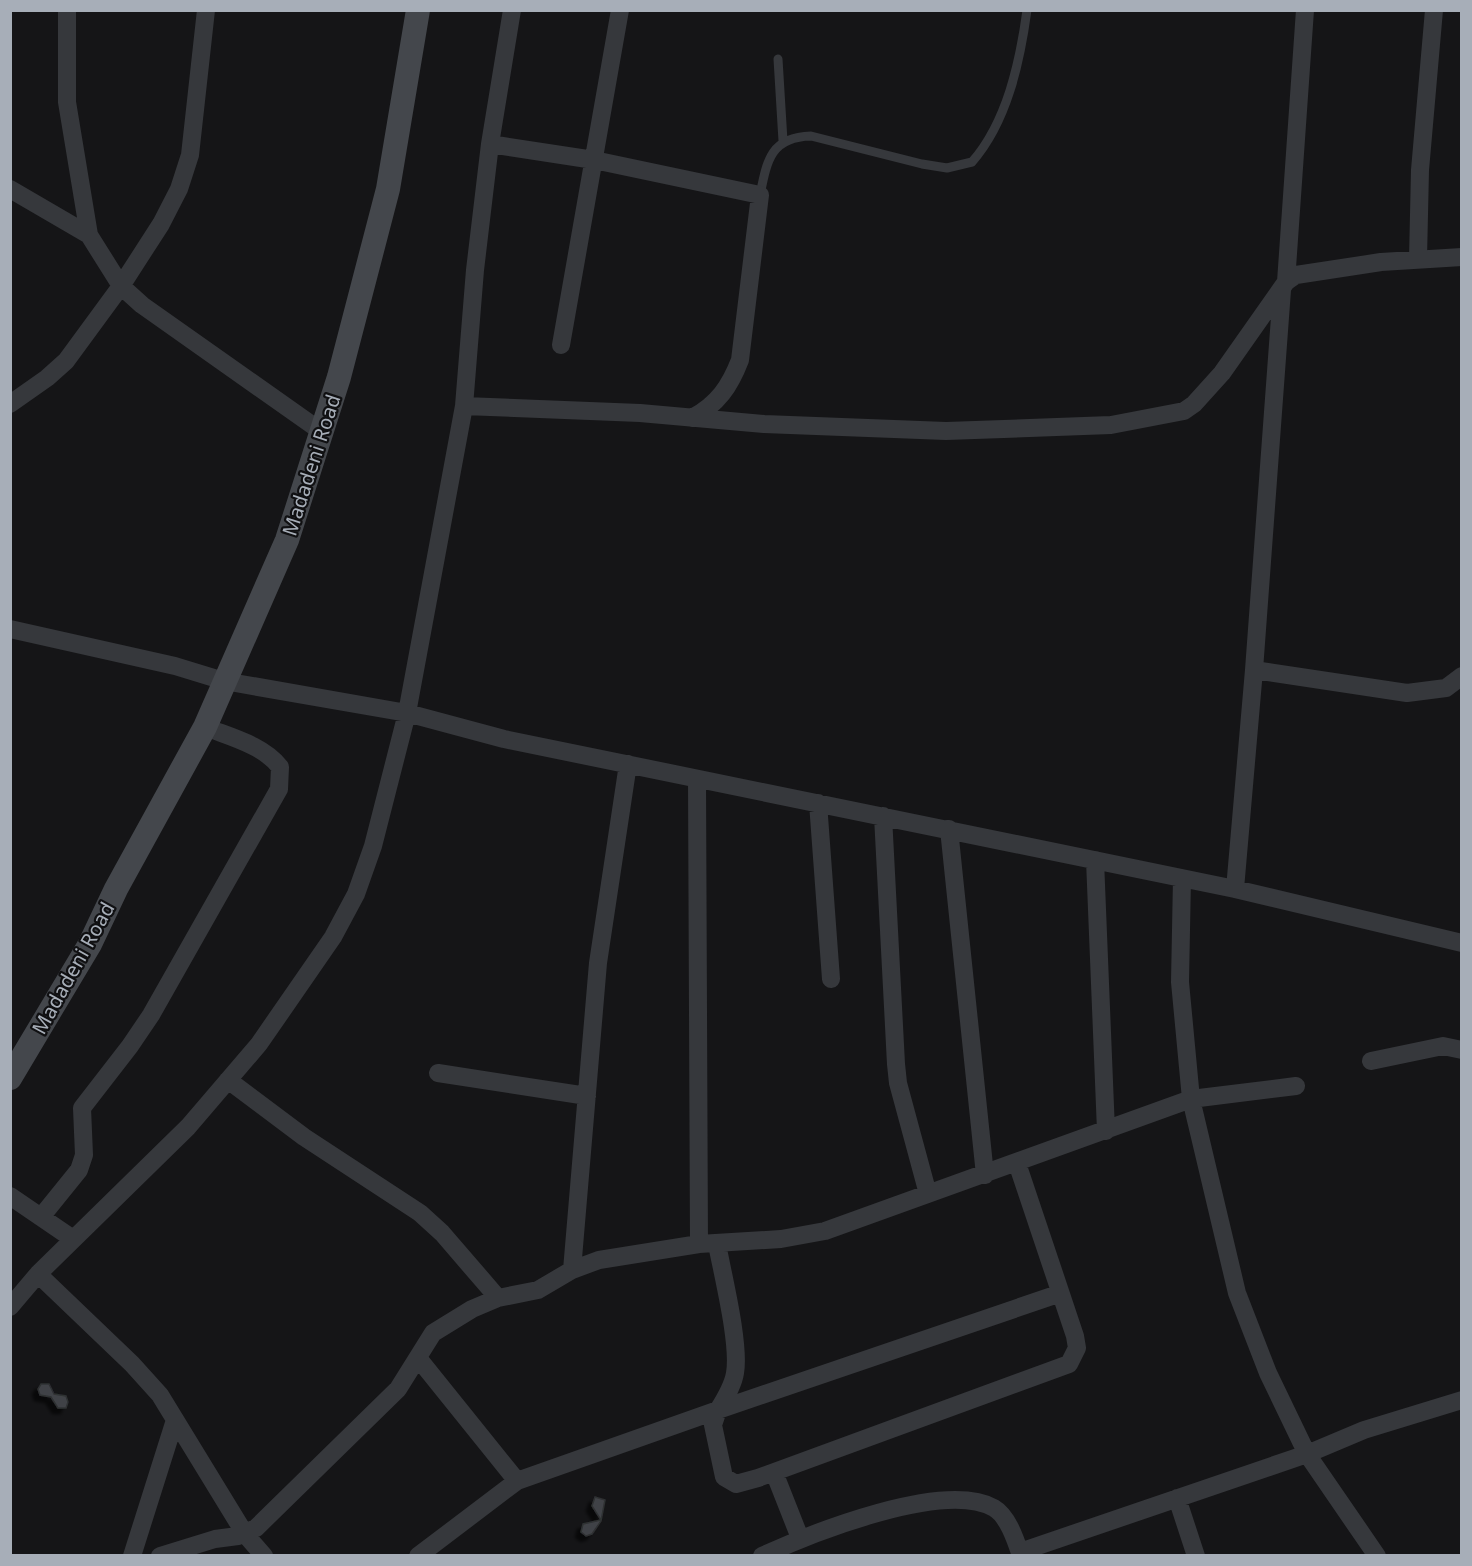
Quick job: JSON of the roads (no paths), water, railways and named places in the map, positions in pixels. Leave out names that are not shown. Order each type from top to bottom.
[{"type":"street","points":[[67,10],[67,102],[89,235],[122,286],[181,333],[322,432]]},
{"type":"street","points":[[10,404],[66,361],[122,286],[162,224],[179,189],[190,155],[206,10]]},
{"type":"street","name":"Madadeni Road","points":[[10,1078],[90,944],[116,888],[205,727],[287,540],[322,432],[388,189],[418,10]]},
{"type":"street","points":[[10,1307],[38,1274],[188,1127],[259,1044],[333,937],[356,894],[373,846],[407,713],[464,406],[474,270],[490,144],[512,10]]},
{"type":"street","points":[[561,345],[620,10]]},
{"type":"street","points":[[1235,889],[1305,10]]},
{"type":"street","points":[[1418,259],[1420,170],[1434,10]]},
{"type":"street","points":[[490,144],[594,160],[760,195],[740,360],[732,380],[720,398],[692,418]]},
{"type":"street","points":[[10,189],[89,235]]},
{"type":"street","points":[[464,406],[640,412],[764,424],[946,430],[1111,425],[1184,411],[1201,398],[1222,373],[1284,285],[1300,274],[1418,259],[1461,257]]},
{"type":"street","points":[[10,629],[175,666],[224,681],[407,713],[504,739],[1235,889],[1461,943]]},
{"type":"street","points":[[1254,670],[1407,693],[1446,688],[1461,676]]},
{"type":"street","points":[[40,1217],[69,1186],[82,1162],[82,1108],[130,1046],[150,1015],[279,789],[280,767],[274,759],[257,748],[205,727]]},
{"type":"street","points":[[572,1270],[598,963],[628,764]]},
{"type":"street","points":[[697,778],[708,1244],[734,1346],[735,1372],[729,1392],[718,1410],[713,1425],[724,1478],[736,1484],[774,1472],[1069,1364],[1077,1348],[1017,1164]]},
{"type":"street","points":[[818,803],[831,979]]},
{"type":"street","points":[[883,816],[898,1083],[928,1194]]},
{"type":"street","points":[[949,829],[985,1175]]},
{"type":"street","points":[[1095,860],[1106,1131]]},
{"type":"street","points":[[1182,878],[1180,982],[1191,1099],[1237,1293],[1268,1373],[1307,1454],[1377,1556]]},
{"type":"street","name":"Madadeni Road","points":[[10,1049],[76,940],[116,888]]},
{"type":"street","points":[[1371,1061],[1443,1046],[1461,1050]]},
{"type":"street","points":[[438,1073],[587,1096]]},
{"type":"street","points":[[228,1080],[304,1137],[420,1213],[442,1233],[498,1298]]},
{"type":"street","points":[[160,1556],[215,1539],[245,1534],[256,1528],[398,1389],[418,1358],[424,1344],[440,1327],[498,1298],[538,1290],[572,1270],[599,1260],[708,1244],[781,1239],[825,1231],[1017,1164],[1191,1099],[1296,1086]]},
{"type":"street","points":[[10,1196],[73,1239]]},
{"type":"street","points":[[38,1274],[132,1364],[160,1395],[245,1534],[264,1556]]},
{"type":"street","points":[[418,1556],[517,1481],[1058,1294]]},
{"type":"street","points":[[418,1358],[517,1481]]},
{"type":"street","points":[[762,1556],[800,1538],[887,1510],[952,1500],[981,1503],[997,1509],[1020,1554],[1307,1454],[1364,1430],[1461,1400]]},
{"type":"street","points":[[132,1556],[175,1420]]},
{"type":"street","points":[[774,1472],[800,1538]]},
{"type":"street","points":[[1177,1498],[1196,1556]]},
{"type":"lane","points":[[760,195],[771,156],[783,141],[811,136],[947,168],[972,162],[985,146],[998,121],[1015,72],[1027,10]]},
{"type":"lane","points":[[778,59],[783,141]]}]
